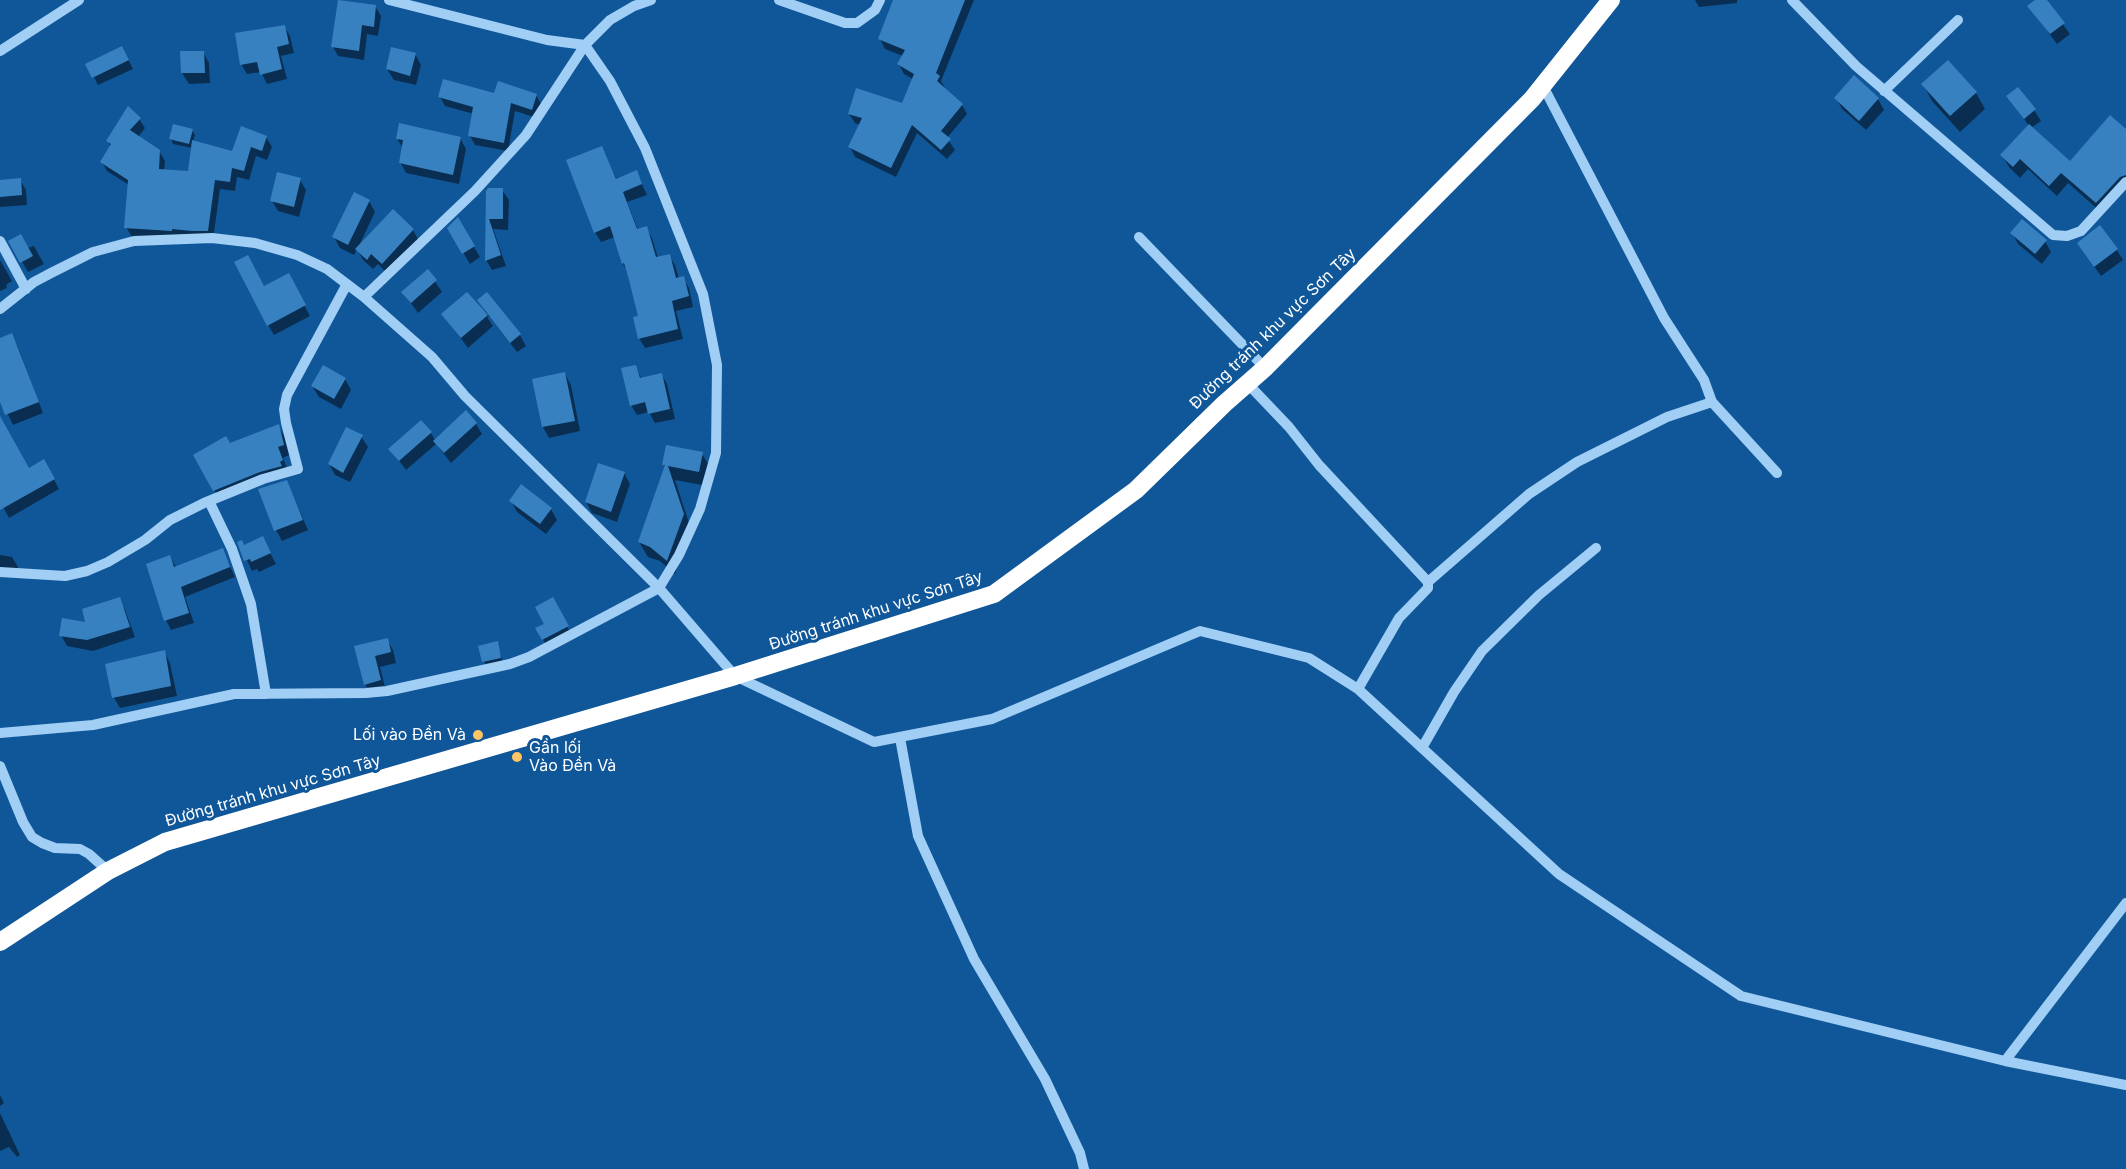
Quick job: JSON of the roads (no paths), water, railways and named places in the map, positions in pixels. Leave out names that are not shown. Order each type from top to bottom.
[{"type":"highway","name":"Đường tránh khu vực Sơn Tây","points":[[0,942],[108,871],[165,842],[735,676],[994,594],[1136,490],[1224,404],[1265,368],[1532,99],[1611,0]]},
{"type":"street","points":[[0,51],[79,0]]},
{"type":"street","points":[[0,733],[93,725],[234,694],[387,691],[510,664],[529,657],[659,588],[680,555],[700,509],[716,453],[717,365],[703,294],[645,148],[610,81],[585,45],[548,39],[389,0]]},
{"type":"street","points":[[364,297],[475,191],[525,135],[585,45],[610,20],[634,6],[651,0]]},
{"type":"street","points":[[779,0],[845,23],[857,23],[866,18],[875,10],[880,0]]},
{"type":"street","points":[[1792,0],[1856,66],[2053,235],[2067,236],[2081,231],[2126,182]]},
{"type":"street","points":[[1884,90],[1958,20]]},
{"type":"street","points":[[1542,84],[1664,318],[1704,380],[1712,402],[1777,473]]},
{"type":"street","points":[[1139,237],[1265,368]]},
{"type":"street","points":[[0,309],[53,272],[93,252],[134,241],[212,238],[255,243],[297,255],[327,269],[364,297],[432,357],[465,396],[659,588],[735,676],[874,742],[992,719],[1200,631],[1309,658],[1358,689],[1558,874],[1741,996],[2005,1060],[2126,1085]]},
{"type":"street","points":[[0,241],[26,289]]},
{"type":"street","points":[[0,572],[65,576],[87,571],[108,562],[145,540],[170,520],[209,501],[263,479],[298,469],[286,423],[284,409],[287,395],[346,284]]},
{"type":"street","points":[[1248,384],[1428,582],[1428,588],[1399,618],[1358,689]]},
{"type":"street","points":[[1428,582],[1522,500],[1577,462],[1667,417],[1712,402]]},
{"type":"street","points":[[209,501],[232,549],[251,604],[266,694]]},
{"type":"street","points":[[1422,748],[1454,692],[1482,651],[1539,595],[1596,548]]},
{"type":"street","points":[[900,738],[918,836],[974,959],[1045,1079],[1080,1153],[1084,1169]]},
{"type":"street","points":[[0,766],[23,822],[32,837],[55,848],[80,849],[108,871]]},
{"type":"street","points":[[2005,1060],[2126,903]]},
{"type":"place","name":"Lối vào Đền Và","points":[[478,735]]},
{"type":"place","name":"Gần lối Vào Đền Và","points":[[517,757]]}]
